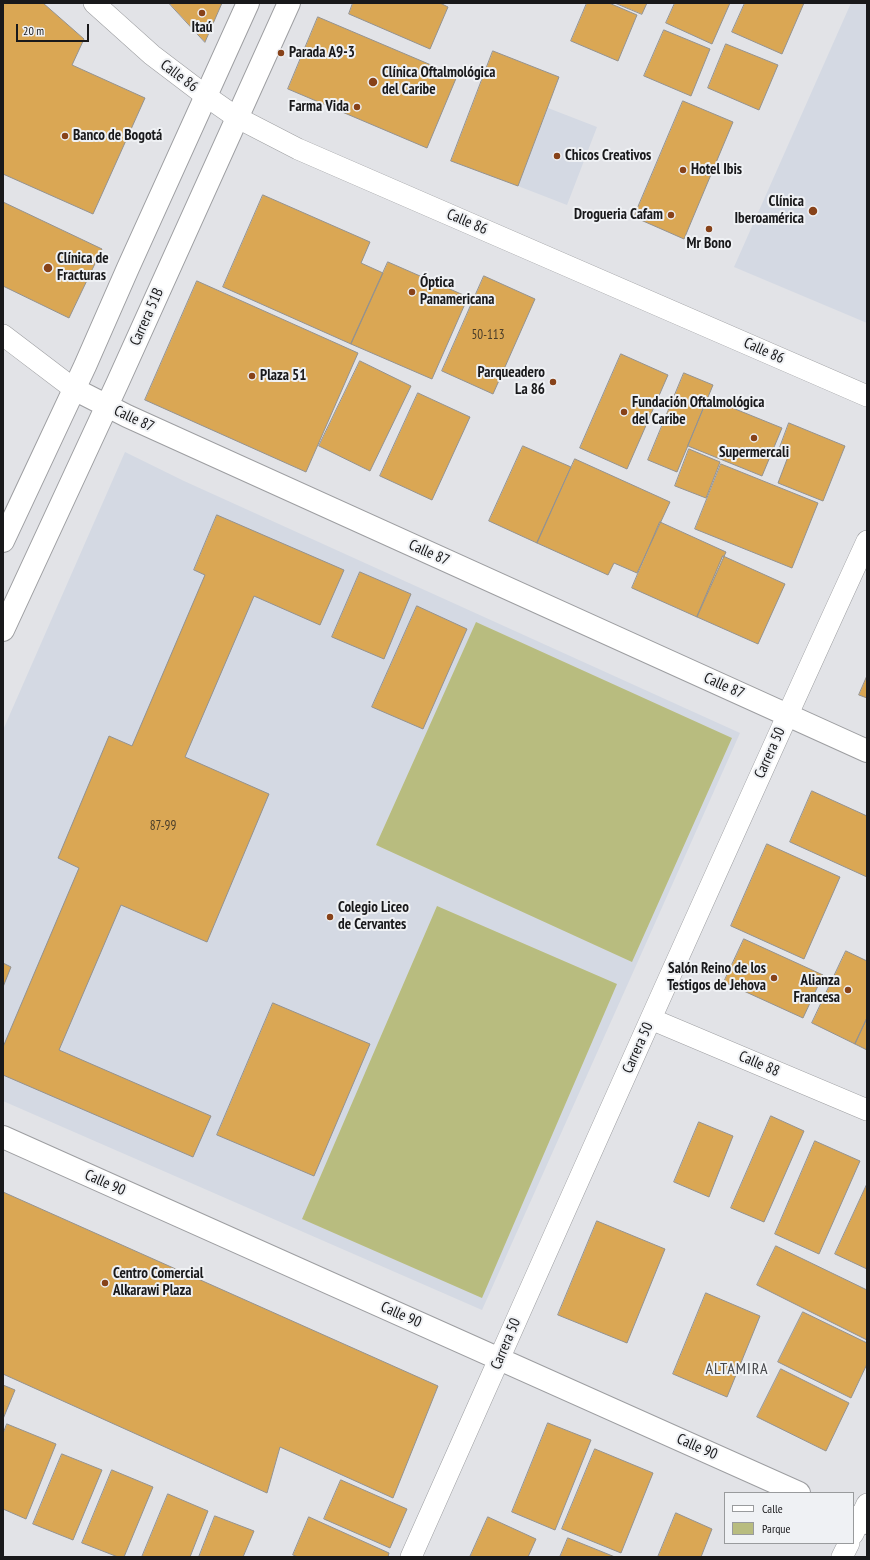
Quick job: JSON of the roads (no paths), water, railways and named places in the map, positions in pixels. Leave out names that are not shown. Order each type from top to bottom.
[{"type":"street","name":"Calle 86","points":[[94,3],[152,55],[236,118],[298,149],[867,396]]},
{"type":"street","points":[[3,541],[74,389],[248,3]]},
{"type":"street","name":"Carrera 51B","points":[[3,630],[107,406],[289,3]]},
{"type":"street","name":"Calle 87","points":[[3,335],[74,389],[107,406],[867,751]]},
{"type":"street","name":"Carrera 50","points":[[411,1557],[787,715],[867,541]]},
{"type":"street","name":"Calle 88","points":[[651,1019],[867,1110]]},
{"type":"street","name":"Calle 90","points":[[3,1137],[797,1492]]},
{"type":"street","points":[[842,1557],[848,1544]]},
{"type":"place","name":"Itaú","points":[[202,13]]},
{"type":"place","name":"Parada A9-3","points":[[281,53]]},
{"type":"place","name":"Clínica Oftalmológica del Caribe","points":[[373,82]]},
{"type":"place","name":"Farma Vida","points":[[357,107]]},
{"type":"place","name":"Banco de Bogotá","points":[[65,136]]},
{"type":"place","name":"Chicos Creativos","points":[[557,156]]},
{"type":"place","name":"Hotel Ibis","points":[[683,170]]},
{"type":"place","name":"Clínica Iberoamérica","points":[[813,211]]},
{"type":"place","name":"Drogueria Cafam","points":[[671,215]]},
{"type":"place","name":"Mr Bono","points":[[709,229]]},
{"type":"place","name":"Clínica de Fracturas","points":[[48,268]]},
{"type":"place","name":"Óptica Panamericana","points":[[412,292]]},
{"type":"place","name":"Plaza 51","points":[[252,376]]},
{"type":"place","name":"Parqueadero La 86","points":[[553,382]]},
{"type":"place","name":"Fundación Oftalmológica del Caribe","points":[[624,412]]},
{"type":"place","name":"Supermercali","points":[[754,438]]},
{"type":"place","name":"Colegio Liceo de Cervantes","points":[[330,917]]},
{"type":"place","name":"Salón Reino de los Testigos de Jehova","points":[[774,978]]},
{"type":"place","name":"Alianza Francesa","points":[[848,990]]},
{"type":"place","name":"Centro Comercial Alkarawi Plaza","points":[[105,1283]]},
{"type":"district","name":"ALTAMIRA","points":[[737,1369]]}]
